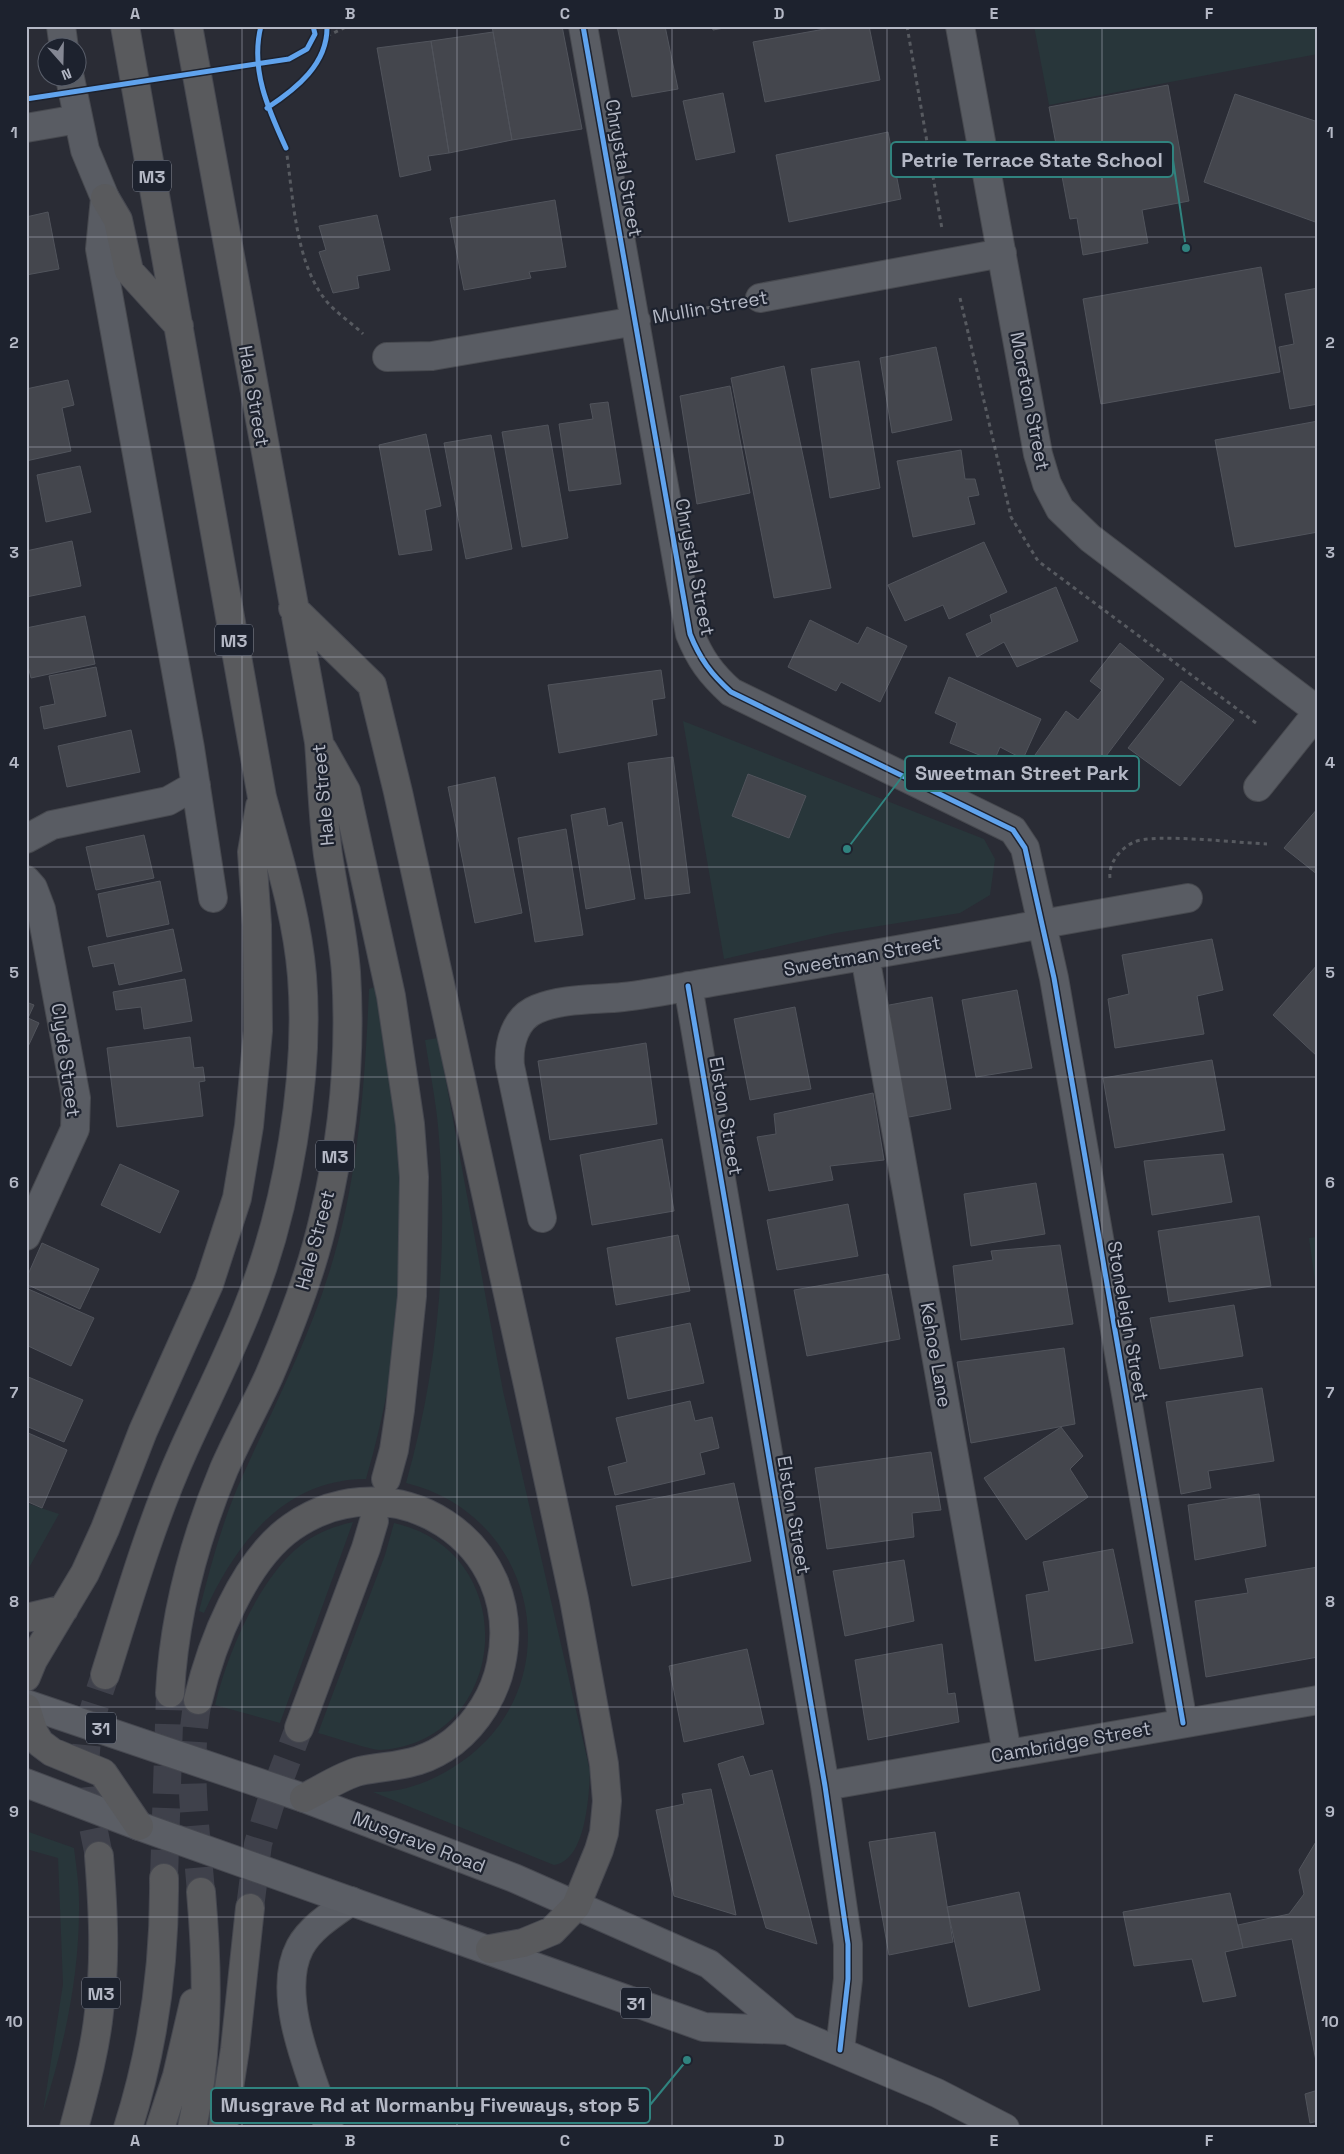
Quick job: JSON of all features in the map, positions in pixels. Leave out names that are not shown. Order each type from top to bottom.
[{"type":"highway","name":"M3","points":[[105,1675],[150,1533],[184,1448],[228,1356],[251,1300],[281,1207],[291,1148],[303,1032],[302,977],[295,920],[262,797],[125,26]]},
{"type":"highway","name":"Hale Street","points":[[170,1693],[172,1650],[180,1607],[196,1547],[226,1466],[270,1374],[293,1315],[324,1217],[336,1154],[348,1033],[346,980],[339,914],[328,854],[318,742],[188,26]]},
{"type":"highway","points":[[105,198],[118,220],[129,271],[179,326]]},
{"type":"highway","points":[[294,608],[372,685],[398,792],[574,1599],[604,1764],[607,1801],[604,1833],[600,1850],[576,1906],[552,1931],[523,1943],[490,1949]]},
{"type":"highway","points":[[318,742],[346,791],[391,996],[410,1124],[414,1186],[412,1296],[400,1410],[394,1450],[386,1479]]},
{"type":"highway","points":[[26,1677],[33,1660],[64,1608],[105,1530],[144,1431],[187,1338],[212,1276],[237,1198],[249,1126],[258,1031],[257,925],[252,852],[262,797]]},
{"type":"highway","points":[[198,1700],[216,1639],[233,1603],[270,1546],[290,1528],[312,1514],[363,1501],[390,1502],[416,1508],[440,1519],[461,1535],[479,1554],[493,1576],[502,1601],[504,1650],[498,1676],[489,1699],[466,1730],[452,1742],[430,1756],[405,1766],[359,1771],[304,1798]]},
{"type":"highway","points":[[299,1728],[366,1548],[374,1521]]},
{"type":"highway","points":[[26,1618],[64,1608]]},
{"type":"highway","points":[[26,1708],[34,1733],[40,1743],[52,1752],[103,1773],[139,1826]]},
{"type":"highway","name":"M3","points":[[74,2128],[99,2013],[102,1978],[103,1907],[99,1856]]},
{"type":"highway","points":[[128,2128],[139,2093],[158,2003],[164,1930],[164,1878]]},
{"type":"highway","points":[[192,2128],[205,2050],[207,1958],[201,1892]]},
{"type":"highway","points":[[223,2128],[235,2050],[250,1908]]},
{"type":"highway","points":[[160,2128],[177,2076],[207,1958]]},
{"type":"main road","name":"Musgrave Road","points":[[26,1704],[304,1798],[514,1878],[709,1964],[788,2030],[840,2050],[937,2093],[1005,2128]]},
{"type":"main road","name":"Musgrave Road","points":[[26,1783],[139,1826],[490,1949],[704,2027],[788,2030]]},
{"type":"street","name":"Chrystal Street","points":[[583,26],[690,634],[703,662],[711,675],[730,692],[1013,830],[1025,848],[1042,925]]},
{"type":"street","name":"Moreton Street","points":[[960,26],[1038,454],[1047,484],[1060,509],[1090,538],[1318,711]]},
{"type":"street","points":[[72,88],[84,150],[105,198],[100,249],[196,786],[213,898]]},
{"type":"street","points":[[26,128],[78,120]]},
{"type":"street","name":"Mullin Street","points":[[760,298],[1002,253]]},
{"type":"street","name":"Mullin Street","points":[[387,357],[432,356],[636,321]]},
{"type":"street","points":[[1258,787],[1318,711]]},
{"type":"street","points":[[26,839],[52,825],[163,802],[196,786]]},
{"type":"street","name":"Clyde Street","points":[[26,880],[33,888],[41,909],[76,1098],[77,1119],[75,1129],[26,1236]]},
{"type":"street","name":"Sweetman Street","points":[[542,1218],[508,1048],[515,1032],[525,1018],[536,1009],[552,1005],[626,997],[1188,898]]},
{"type":"street","name":"Stoneleigh Street","points":[[1042,925],[1054,978],[1183,1723]]},
{"type":"street","name":"Kehoe Lane","points":[[865,956],[1007,1753]]},
{"type":"street","name":"Elston Street","points":[[688,986],[825,1786],[848,1960],[840,2050]]},
{"type":"street","name":"Cambridge Street","points":[[825,1786],[1318,1700]]},
{"type":"street","points":[[329,2128],[299,2033],[294,2013],[292,1984],[296,1958],[304,1942],[324,1921],[351,1900]]},
{"type":"path","points":[[327,26],[328,38],[348,26]]},
{"type":"path","points":[[907,26],[942,229]]},
{"type":"path","points":[[280,141],[286,148],[304,261],[313,282],[325,300],[352,322],[387,357]]},
{"type":"path","points":[[1115,911],[1109,872],[1110,866],[1122,850],[1136,841],[1156,839],[1267,844]]},
{"type":"shaded area","points":[[1034,26],[1318,26],[1318,54],[1049,105]]},
{"type":"shaded area","points":[[683,721],[984,839],[995,859],[990,895],[960,913],[836,933],[724,959]]},
{"type":"shaded area","points":[[375,987],[398,1122],[403,1183],[403,1226],[399,1312],[393,1354],[377,1438],[366,1479],[336,1482],[310,1490],[286,1503],[266,1520],[247,1541],[216,1588],[204,1613],[199,1611],[229,1508],[310,1325],[339,1239],[347,1204],[358,1133],[369,989]]},
{"type":"shaded area","points":[[438,1038],[503,1391],[590,1771],[587,1811],[579,1840],[573,1852],[565,1861],[554,1865],[373,1792],[404,1789],[434,1778],[452,1768],[491,1736],[515,1697],[527,1654],[526,1610],[512,1568],[488,1531],[452,1502],[406,1483],[426,1398],[438,1312],[442,1225],[439,1138],[437,1113],[425,1040]]},
{"type":"shaded area","points":[[1318,1237],[1318,1303],[1309,1238]]},
{"type":"shaded area","points":[[26,1503],[59,1514],[26,1573]]},
{"type":"shaded area","points":[[353,1522],[280,1723],[215,1705],[236,1641],[258,1597],[272,1577],[286,1559],[301,1545],[326,1530]]},
{"type":"shaded area","points":[[394,1523],[436,1541],[465,1570],[481,1605],[485,1644],[476,1682],[455,1715],[423,1739],[380,1750],[318,1733],[385,1555]]},
{"type":"shaded area","points":[[26,1831],[74,1848],[79,1901],[77,1955],[70,2008],[43,2112],[63,1984],[58,1858],[26,1849]]},
{"type":"building","points":[[492,26],[562,26],[582,129],[512,140]]},
{"type":"building","points":[[617,26],[665,26],[678,89],[632,97]]},
{"type":"building","points":[[712,26],[735,26],[713,30]]},
{"type":"building","points":[[841,26],[869,26],[880,80],[765,102],[753,42]]},
{"type":"building","points":[[493,32],[512,140],[449,153],[431,41]]},
{"type":"building","points":[[431,41],[449,153],[428,156],[431,170],[400,177],[377,48]]},
{"type":"building","points":[[1168,85],[1189,201],[1142,210],[1148,243],[1083,255],[1077,218],[1070,219],[1049,107]]},
{"type":"building","points":[[723,93],[735,152],[696,160],[683,101]]},
{"type":"building","points":[[1235,94],[1318,122],[1318,223],[1204,182]]},
{"type":"building","points":[[888,132],[901,199],[789,222],[776,155]]},
{"type":"building","points":[[555,200],[566,267],[529,272],[531,278],[464,290],[450,218]]},
{"type":"building","points":[[48,212],[59,269],[26,275],[26,217]]},
{"type":"building","points":[[377,215],[390,270],[357,276],[359,288],[333,293],[319,252],[326,250],[319,226]]},
{"type":"building","points":[[1261,267],[1280,372],[1101,404],[1083,299]]},
{"type":"building","points":[[1318,288],[1318,404],[1290,409],[1279,347],[1294,344],[1285,294]]},
{"type":"building","points":[[936,347],[952,420],[892,433],[880,358]]},
{"type":"building","points":[[859,361],[880,488],[830,498],[811,369]]},
{"type":"building","points":[[784,366],[831,588],[774,598],[731,378]]},
{"type":"building","points":[[68,380],[74,405],[62,408],[71,451],[26,461],[26,389]]},
{"type":"building","points":[[730,386],[750,493],[697,504],[680,396]]},
{"type":"building","points":[[608,402],[621,484],[569,491],[559,424],[593,419],[590,404]]},
{"type":"building","points":[[1318,421],[1318,532],[1235,547],[1215,440]]},
{"type":"building","points":[[548,425],[568,538],[522,547],[502,432]]},
{"type":"building","points":[[426,434],[441,506],[425,510],[432,550],[399,555],[379,445]]},
{"type":"building","points":[[491,435],[512,549],[466,559],[444,443]]},
{"type":"building","points":[[961,450],[965,479],[975,479],[979,495],[968,497],[975,524],[913,537],[897,461]]},
{"type":"building","points":[[80,466],[91,512],[46,522],[37,475]]},
{"type":"building","points":[[72,541],[81,586],[26,597],[26,551]]},
{"type":"building","points":[[984,542],[1007,592],[949,619],[943,605],[905,621],[888,585]]},
{"type":"building","points":[[1056,587],[1078,641],[1017,667],[1004,642],[977,657],[966,634],[992,622],[990,615]]},
{"type":"building","points":[[85,616],[95,664],[31,678],[26,658],[26,628]]},
{"type":"building","points":[[810,620],[858,644],[867,627],[907,646],[880,702],[841,682],[836,691],[788,667]]},
{"type":"building","points":[[1120,643],[1164,679],[1082,788],[1035,755],[1066,711],[1078,720],[1102,690],[1090,681]]},
{"type":"building","points":[[96,667],[106,716],[44,729],[40,707],[55,704],[49,676]]},
{"type":"building","points":[[661,670],[665,698],[652,700],[657,735],[559,753],[548,685]]},
{"type":"building","points":[[949,677],[1041,719],[1023,759],[1000,747],[994,761],[950,743],[957,723],[935,713]]},
{"type":"building","points":[[1181,681],[1234,720],[1180,786],[1128,748]]},
{"type":"building","points":[[131,730],[140,772],[67,787],[58,746]]},
{"type":"building","points":[[673,757],[690,893],[645,899],[628,763]]},
{"type":"building","points":[[748,774],[806,796],[789,838],[732,816]]},
{"type":"building","points":[[495,777],[522,913],[475,923],[448,787]]},
{"type":"building","points":[[605,808],[608,826],[622,822],[635,899],[586,909],[571,815]]},
{"type":"building","points":[[1318,808],[1318,875],[1284,848]]},
{"type":"building","points":[[566,829],[583,935],[535,942],[518,838]]},
{"type":"building","points":[[144,835],[154,878],[96,890],[86,847]]},
{"type":"building","points":[[160,881],[169,924],[107,937],[98,894]]},
{"type":"building","points":[[173,929],[182,971],[119,985],[114,963],[93,967],[88,947]]},
{"type":"building","points":[[1212,939],[1223,990],[1197,996],[1204,1034],[1115,1048],[1108,999],[1129,994],[1122,955]]},
{"type":"building","points":[[1318,964],[1318,1057],[1273,1015]]},
{"type":"building","points":[[185,979],[192,1021],[144,1029],[141,1007],[116,1010],[113,992]]},
{"type":"building","points":[[1017,990],[1032,1068],[976,1077],[962,1000]]},
{"type":"building","points":[[932,997],[951,1109],[904,1118],[884,1006]]},
{"type":"building","points":[[26,1002],[34,1005],[28,1018],[39,1023],[26,1051]]},
{"type":"building","points":[[795,1007],[811,1089],[750,1100],[734,1019]]},
{"type":"building","points":[[190,1037],[194,1068],[203,1067],[205,1081],[199,1082],[203,1116],[117,1127],[107,1048]]},
{"type":"building","points":[[646,1043],[657,1124],[550,1140],[538,1061]]},
{"type":"building","points":[[1212,1060],[1225,1130],[1115,1148],[1103,1078]]},
{"type":"building","points":[[873,1093],[884,1160],[830,1166],[833,1180],[769,1191],[757,1137],[776,1134],[774,1114]]},
{"type":"building","points":[[662,1139],[674,1211],[592,1225],[580,1155]]},
{"type":"building","points":[[1223,1154],[1232,1202],[1152,1215],[1144,1161]]},
{"type":"building","points":[[120,1164],[179,1191],[160,1233],[101,1205]]},
{"type":"building","points":[[1036,1183],[1045,1234],[971,1246],[964,1194]]},
{"type":"building","points":[[848,1204],[858,1256],[777,1270],[767,1220]]},
{"type":"building","points":[[1259,1216],[1271,1286],[1169,1302],[1158,1231]]},
{"type":"building","points":[[678,1235],[690,1291],[616,1305],[607,1248]]},
{"type":"building","points":[[42,1243],[99,1269],[80,1309],[26,1284],[26,1279]]},
{"type":"building","points":[[1060,1245],[1073,1324],[961,1340],[953,1266],[993,1260],[991,1251]]},
{"type":"building","points":[[888,1274],[900,1339],[807,1356],[794,1290]]},
{"type":"building","points":[[26,1288],[94,1318],[71,1366],[26,1345]]},
{"type":"building","points":[[1234,1305],[1243,1356],[1160,1369],[1150,1318]]},
{"type":"building","points":[[690,1323],[704,1383],[628,1399],[616,1338]]},
{"type":"building","points":[[1064,1348],[1075,1424],[971,1443],[957,1362]]},
{"type":"building","points":[[26,1376],[83,1400],[64,1442],[26,1426]]},
{"type":"building","points":[[1262,1388],[1274,1461],[1208,1471],[1211,1488],[1181,1494],[1166,1402]]},
{"type":"building","points":[[690,1401],[695,1421],[712,1417],[719,1448],[700,1453],[705,1474],[615,1495],[608,1467],[627,1462],[616,1418]]},
{"type":"building","points":[[1061,1427],[1083,1456],[1070,1469],[1088,1497],[1026,1540],[984,1478]]},
{"type":"building","points":[[26,1432],[67,1450],[42,1508],[26,1501]]},
{"type":"building","points":[[931,1452],[941,1510],[912,1513],[914,1537],[827,1549],[815,1468]]},
{"type":"building","points":[[734,1483],[751,1561],[632,1586],[616,1506]]},
{"type":"building","points":[[1259,1494],[1266,1546],[1195,1560],[1188,1505]]},
{"type":"building","points":[[1113,1549],[1133,1643],[1035,1661],[1026,1595],[1049,1591],[1043,1562]]},
{"type":"building","points":[[904,1560],[914,1621],[845,1636],[833,1571]]},
{"type":"building","points":[[1318,1567],[1318,1657],[1206,1677],[1195,1601],[1248,1593],[1245,1579]]},
{"type":"building","points":[[942,1644],[948,1694],[955,1693],[959,1722],[868,1740],[855,1660]]},
{"type":"building","points":[[747,1649],[764,1724],[684,1742],[669,1666]]},
{"type":"building","points":[[743,1756],[750,1776],[772,1770],[817,1944],[766,1928],[718,1764]]},
{"type":"building","points":[[711,1789],[736,1915],[674,1896],[656,1810],[684,1804],[682,1794]]},
{"type":"building","points":[[935,1832],[953,1942],[889,1955],[869,1842]]},
{"type":"building","points":[[1317,1840],[1318,2071],[1292,1939],[1243,1948],[1238,1925],[1289,1914],[1304,1894],[1299,1870]]},
{"type":"building","points":[[1019,1892],[1040,1990],[969,2007],[947,1907]]},
{"type":"building","points":[[1230,1893],[1243,1948],[1225,1952],[1236,1996],[1203,2002],[1192,1959],[1134,1966],[1123,1912]]},
{"type":"building","points":[[1318,2090],[1318,2121],[1310,2123],[1305,2094]]},
{"type":"tunnel","points":[[99,1856],[86,1780],[86,1749],[91,1719],[105,1675]]},
{"type":"tunnel","points":[[164,1878],[170,1693]]},
{"type":"tunnel","points":[[198,1700],[194,1724],[192,1772],[201,1892]]},
{"type":"tunnel","points":[[250,1908],[258,1844],[270,1805],[299,1728]]},
{"type":"cycle path","points":[[261,26],[258,42],[259,73],[267,104],[286,148]]},
{"type":"cycle path","points":[[26,99],[289,59],[307,49],[315,34],[313,26]]},
{"type":"cycle path","points":[[267,108],[289,93],[316,64],[326,40],[327,26]]},
{"type":"cycle path","points":[[583,26],[690,634],[702,659],[731,692],[1013,830],[1025,848],[1054,978],[1183,1723]]},
{"type":"cycle path","points":[[688,986],[825,1786],[848,1944],[848,1979],[840,2050]]},
{"type":"place","name":"Petrie Terrace State School","points":[[1186,248]]},
{"type":"place","name":"Sweetman Street Park","points":[[847,849]]},
{"type":"place","name":"Musgrave Rd at Normanby Fiveways, stop 5","points":[[687,2060]]}]
